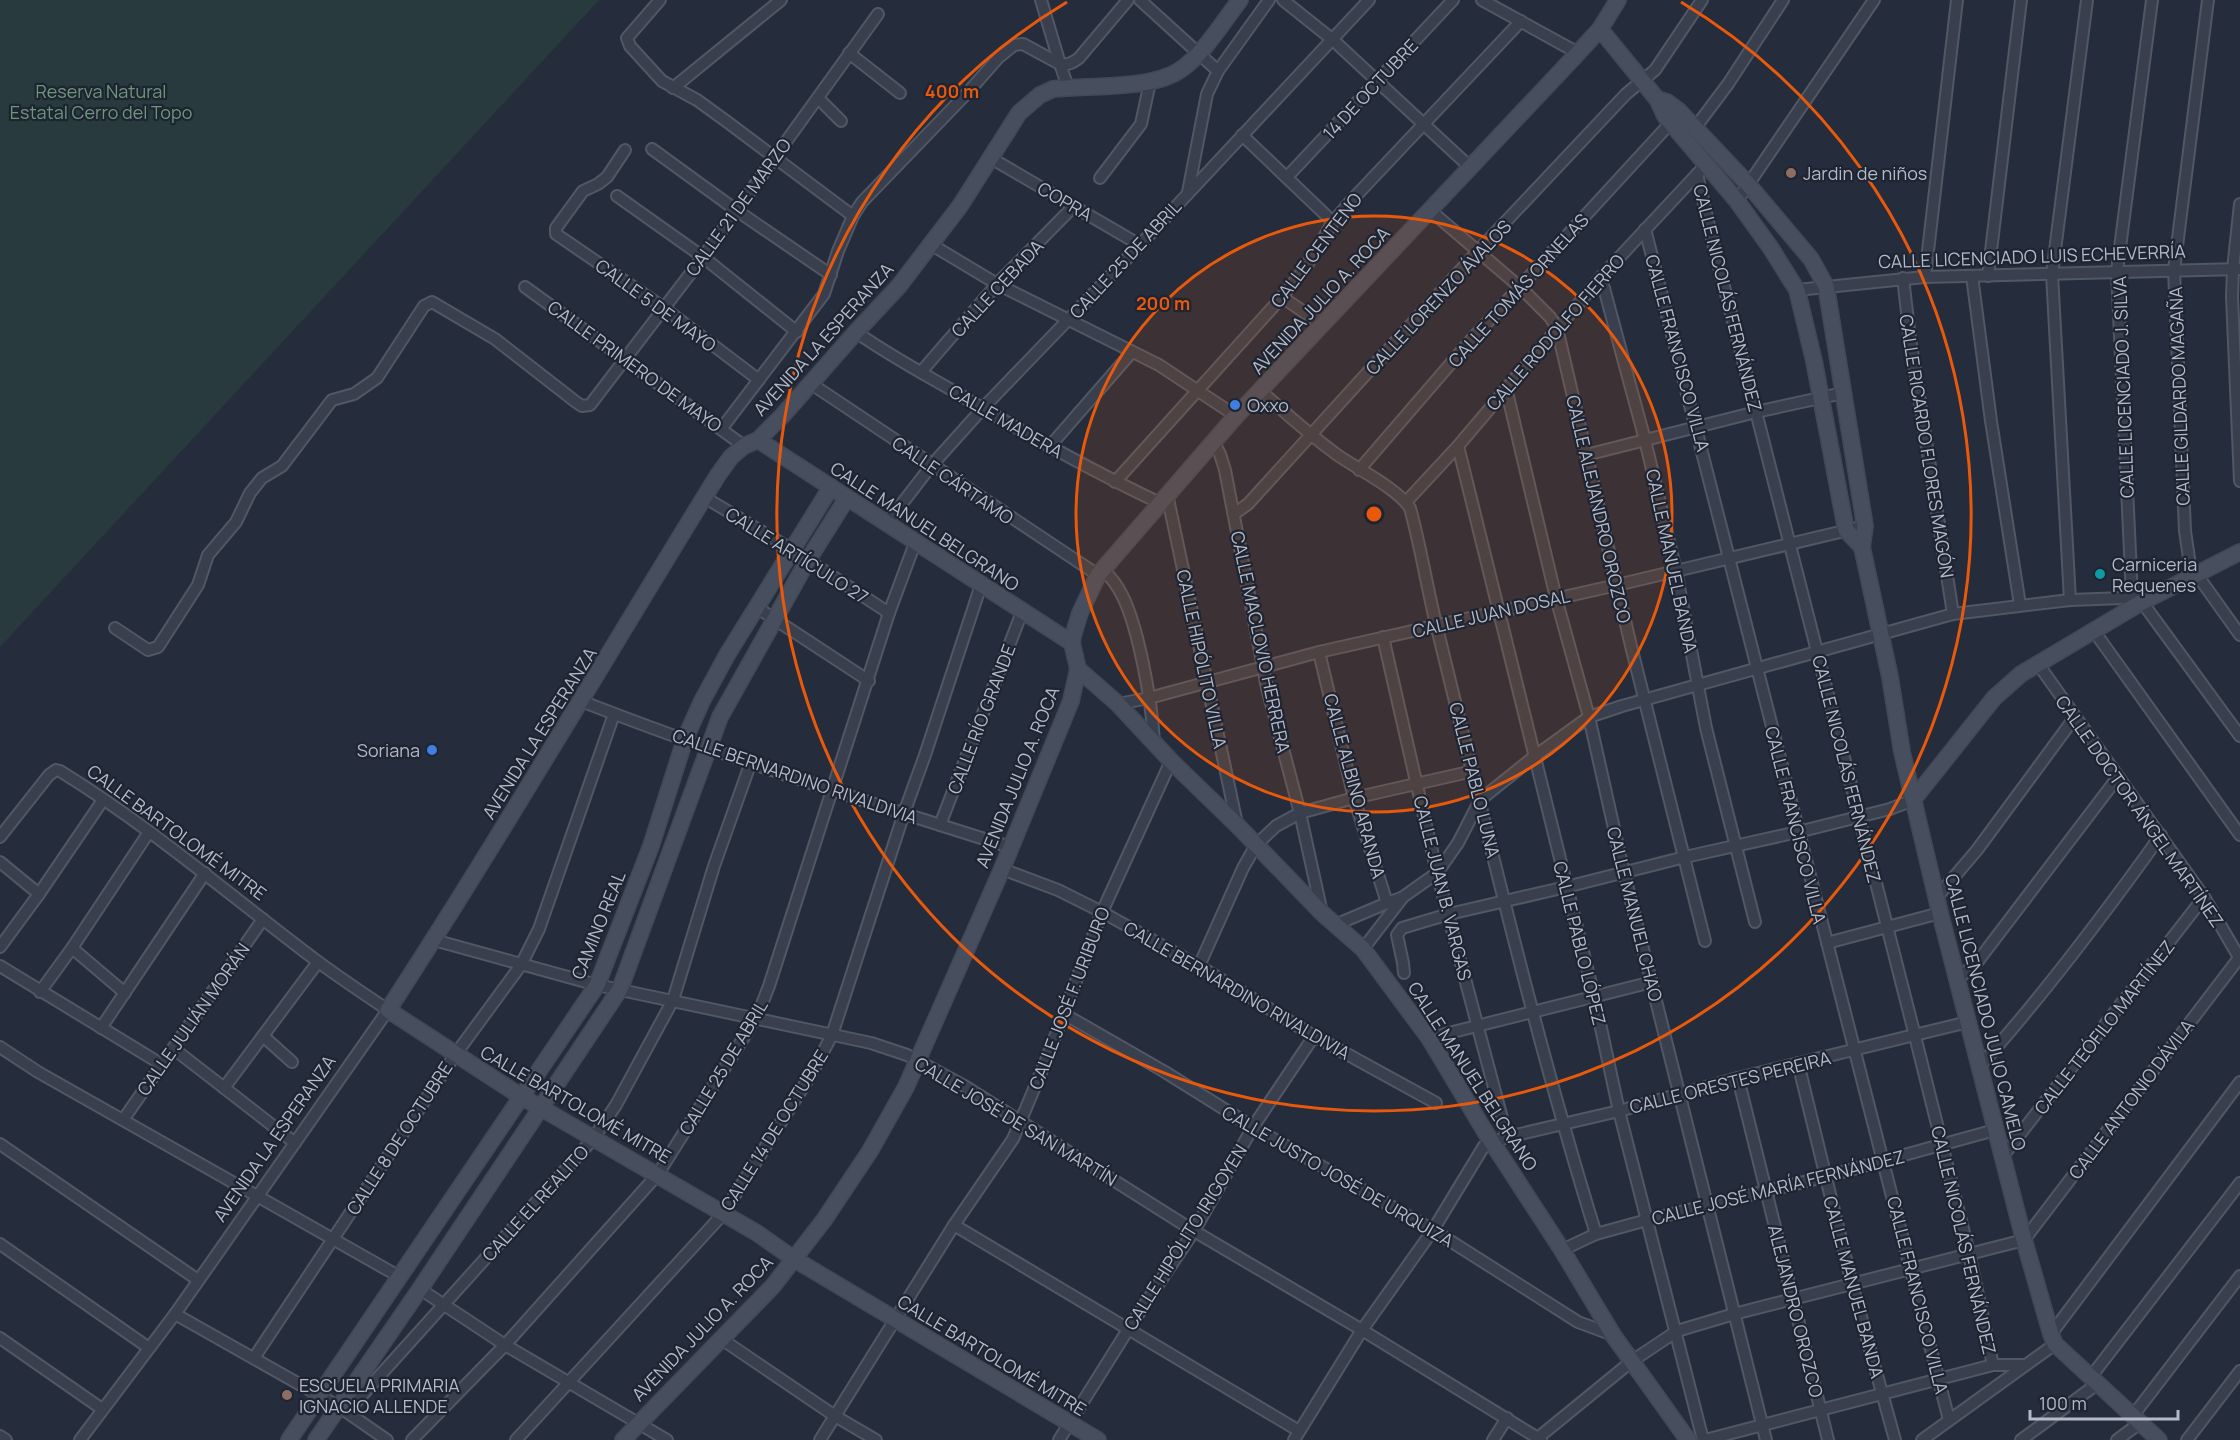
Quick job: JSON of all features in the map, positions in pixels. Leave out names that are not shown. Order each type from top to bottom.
[{"type":"street","points":[[660,0],[627,38],[630,46],[648,67],[662,81],[719,116],[853,216]]},
{"type":"street","points":[[673,88],[782,0]]},
{"type":"street","points":[[1041,0],[1068,87],[1149,82],[1180,70],[1199,52],[1240,0]]},
{"type":"street","points":[[722,429],[824,294],[838,250],[862,202],[962,99],[999,57],[1018,44],[1033,49],[1060,64],[1071,64],[1079,58],[1128,0]]},
{"type":"street","points":[[1140,0],[1218,71]]},
{"type":"street","points":[[1188,192],[1207,94],[1218,71],[1269,0]]},
{"type":"street","points":[[1283,0],[1333,40],[1471,168]]},
{"type":"street","name":"CALLE 25 DE ABRIL","points":[[886,523],[931,466],[983,408],[1070,319],[1369,0]]},
{"type":"street","name":"14 DE OCTUBRE","points":[[1287,177],[1453,0]]},
{"type":"street","points":[[1482,0],[1578,53]]},
{"type":"street","name":"AVENIDA JULIO A. ROCA","points":[[623,1440],[773,1286],[824,1220],[870,1151],[919,1062],[1071,701],[1078,669],[1072,644],[1080,613],[1101,572],[1213,441],[1600,29],[1618,0]]},
{"type":"street","name":"CALLE LORENZO ÁVALOS","points":[[1234,514],[1248,504],[1612,109],[1655,70],[1702,0]]},
{"type":"street","points":[[1695,128],[1728,84],[1783,0]]},
{"type":"street","points":[[1737,201],[1747,183],[1874,0]]},
{"type":"street","points":[[1924,277],[1957,0]]},
{"type":"street","points":[[1988,276],[2021,0]]},
{"type":"street","points":[[2070,600],[2052,274],[2087,0]]},
{"type":"street","name":"CALLE LICENCIADO J. SILVA","points":[[2142,598],[2117,271],[2152,0]]},
{"type":"street","name":"CALLE GILDARDO MAGAÑA","points":[[2208,0],[2174,270],[2185,531],[2190,566],[2240,634]]},
{"type":"street","name":"CALLE 21 DE MARZO","points":[[115,628],[148,650],[158,647],[198,585],[208,555],[236,522],[256,485],[262,478],[282,466],[332,400],[354,394],[377,378],[424,306],[432,302],[495,339],[582,406],[590,405],[703,257],[878,14]]},
{"type":"street","name":"CALLE CENTENO","points":[[1115,482],[1282,297],[1306,267],[1333,222],[1375,174],[1521,21]]},
{"type":"street","points":[[1600,29],[1657,99],[1667,102],[1702,169],[1737,201],[1797,290],[1821,397],[1846,530],[1862,547]]},
{"type":"street","points":[[849,53],[900,93]]},
{"type":"street","points":[[1100,178],[1141,124],[1149,82]]},
{"type":"street","name":"AVENIDA LA ESPERANZA","points":[[80,1440],[175,1314],[388,1010],[434,940],[704,497],[731,457],[783,415],[899,286],[960,206],[1019,113],[1040,95],[1053,89],[1068,87]]},
{"type":"street","points":[[818,98],[841,121]]},
{"type":"street","points":[[1675,117],[1695,128],[1747,183],[1811,259],[1826,286]]},
{"type":"street","name":"CALLE TOMÁS ORNELAS","points":[[1359,470],[1471,340],[1675,117]]},
{"type":"street","points":[[1242,135],[1333,222]]},
{"type":"street","points":[[652,149],[831,275]]},
{"type":"street","name":"CALLE 5 DE MAYO","points":[[625,150],[607,177],[583,191],[555,230],[558,236],[664,308],[759,380]]},
{"type":"street","name":"COPRA","points":[[989,158],[1140,245]]},
{"type":"street","name":"CALLE RODOLFO FIERRO","points":[[1406,502],[1458,446],[1601,278],[1702,169]]},
{"type":"street","name":"CALLE NICOLÁS FERNÁNDEZ","points":[[1702,169],[1756,412],[1969,1253],[1993,1365]]},
{"type":"street","points":[[617,196],[703,257],[797,332]]},
{"type":"street","points":[[2240,204],[2232,318],[2240,481]]},
{"type":"street","name":"CALLE CEBADA","points":[[921,372],[998,284],[1074,206]]},
{"type":"street","name":"CALLE ALEJANDRO OROZCO","points":[[1431,211],[1521,288],[1550,317],[1557,328],[1617,585],[1685,856]]},
{"type":"street","name":"CALLE FRANCISCO VILLA","points":[[1645,229],[1698,428],[1728,558],[1950,1420]]},
{"type":"street","points":[[932,245],[998,284],[1159,365],[1236,416]]},
{"type":"street","name":"CALLE LICENCIADO LUIS ECHEVERRÍA","points":[[1797,290],[1903,278],[2236,269]]},
{"type":"street","points":[[1972,276],[1991,421],[2020,605]]},
{"type":"street","name":"CALLE MANUEL BANDA","points":[[1601,278],[1645,440],[1676,571],[1706,728],[1755,922]]},
{"type":"street","name":"CALLE RICARDO FLORES MAGÓN","points":[[1903,278],[1910,338],[1953,614]]},
{"type":"street","name":"CALLE LICENCIADO JULIO CAMELO","points":[[1826,286],[1865,526],[1862,547],[1881,633],[1902,752],[1940,913],[2024,1240],[2053,1339],[2093,1381],[2159,1440]]},
{"type":"street","name":"CALLE PRIMERO DE MAYO","points":[[525,287],[722,429],[751,443]]},
{"type":"street","points":[[1282,297],[1323,326]]},
{"type":"street","name":"CALLE MADERA","points":[[856,332],[888,355],[1115,482],[1163,499]]},
{"type":"street","points":[[1050,446],[1131,352]]},
{"type":"street","name":"CALLE CÁRTAMO","points":[[810,383],[931,466],[1101,572]]},
{"type":"street","name":"CALLE MANUEL CHAO","points":[[1506,388],[1556,598],[1589,717],[1624,873],[1766,1440]]},
{"type":"street","points":[[1261,391],[1311,435],[1406,502]]},
{"type":"street","points":[[1586,455],[1756,412],[1844,393]]},
{"type":"street","name":"CALLE MACLOVIO HERRERA","points":[[1213,441],[1220,454],[1234,514],[1274,717],[1300,813],[1322,913]]},
{"type":"street","name":"CALLE MANUEL BELGRANO","points":[[751,443],[847,498],[1072,644]]},
{"type":"street","name":"CALLE PABLO LÓPEZ","points":[[1458,446],[1594,996],[1619,1111],[1704,1440]]},
{"type":"street","name":"CAMINO REAL","points":[[290,1440],[597,984],[651,846],[685,738],[718,671],[791,549],[831,488]]},
{"type":"street","name":"CALLE ARTÍCULO 27","points":[[704,497],[791,549],[889,613]]},
{"type":"street","points":[[316,1440],[343,1409],[540,1107],[620,989],[708,748],[728,702],[773,619],[847,498]]},
{"type":"street","name":"CALLE HIPÓLITO VILLA","points":[[1163,499],[1237,825]]},
{"type":"street","name":"CALLE PABLO LUNA","points":[[1406,502],[1414,523],[1436,625],[1532,1011],[1562,1124],[1596,1234]]},
{"type":"street","name":"CALLE JUAN DOSAL","points":[[1118,704],[1149,698],[1319,652],[1865,526]]},
{"type":"street","name":"CALLE 25 DE ABRIL","points":[[412,1440],[505,1345],[658,1174],[755,1018],[769,986],[889,613],[915,543]]},
{"type":"street","points":[[1404,973],[1398,932],[1402,928],[1449,914],[1624,873],[1685,856],[1798,832],[1890,809],[1913,800],[1994,698],[2021,674],[2094,632],[2142,598],[2196,576],[2240,552]]},
{"type":"street","points":[[1101,572],[1118,587],[1129,613],[1149,698],[1154,742]]},
{"type":"street","name":"CALLE 14 DE OCTUBRE","points":[[516,1440],[723,1214],[812,1073],[832,1035],[981,585]]},
{"type":"street","points":[[1363,949],[1403,897],[1437,873],[1458,843],[1480,800],[1535,756],[1589,717],[1602,711],[1953,614],[2070,600],[2142,598]]},
{"type":"street","points":[[2142,598],[2240,736]]},
{"type":"street","points":[[756,607],[869,681]]},
{"type":"street","name":"CALLE RÍO GRANDE","points":[[940,825],[1022,612]]},
{"type":"street","points":[[2094,632],[2240,835]]},
{"type":"street","name":"CALLE JUAN B. VARGAS","points":[[1383,637],[1437,873],[1508,1137]]},
{"type":"street","name":"CALLE ALBINO ARANDA","points":[[1319,652],[1354,798],[1387,903],[1403,897]]},
{"type":"street","name":"CALLE DOCTOR ÁNGEL MARTÍNEZ","points":[[2038,664],[2204,897],[2240,959]]},
{"type":"street","name":"CALLE MANUEL BELGRANO","points":[[1078,669],[1118,704],[1171,761],[1322,913],[1363,949],[1429,1038],[1491,1142],[1562,1250],[1613,1335],[1688,1440]]},
{"type":"street","name":"CALLE BERNARDINO RIVALDIVIA","points":[[580,701],[708,748],[1010,847]]},
{"type":"street","name":"CALLE 8 DE OCTUBRE","points":[[254,1358],[455,1054],[521,965],[539,929],[614,714]]},
{"type":"street","points":[[1937,897],[1977,850],[2075,717]]},
{"type":"street","name":"CALLE JOSÉ F. URIBURO","points":[[820,1440],[954,1225],[1003,1156],[1020,1122],[1064,1014],[1102,912],[1171,761]]},
{"type":"street","name":"CALLE EL REALITO","points":[[343,1409],[444,1305],[593,1139],[621,1096],[673,1000],[714,866],[751,762]]},
{"type":"street","name":"CALLE BARTOLOMÉ MITRE","points":[[0,837],[49,775],[56,770],[103,800],[205,873],[318,962],[455,1054],[593,1139],[658,1174],[757,1233],[794,1259],[1098,1440]]},
{"type":"street","points":[[1199,966],[1243,868],[1256,845],[1276,826],[1300,813],[1354,798],[1473,771]]},
{"type":"street","points":[[1958,979],[1978,962],[2118,777]]},
{"type":"street","points":[[0,947],[103,800]]},
{"type":"street","points":[[40,992],[149,832]]},
{"type":"street","points":[[1980,1066],[2085,939],[2161,835]]},
{"type":"street","points":[[1685,856],[1705,941]]},
{"type":"street","points":[[0,862],[39,894]]},
{"type":"street","name":"CALLE BERNARDINO RIVALDIVIA","points":[[1002,869],[1058,890],[1102,912],[1199,966],[1314,1036],[1436,1103]]},
{"type":"street","points":[[101,1028],[205,873]]},
{"type":"street","name":"CALLE TEÓFILO MARTÍNEZ","points":[[2003,1156],[2204,897]]},
{"type":"street","points":[[1335,925],[1387,903]]},
{"type":"street","points":[[1827,943],[1940,913]]},
{"type":"street","name":"CALLE JULIÁN MORÁN","points":[[123,1120],[263,919]]},
{"type":"street","name":"CALLE JOSÉ DE SAN MARTÍN","points":[[434,940],[597,984],[888,1048],[966,1087],[1194,1231],[1540,1438]]},
{"type":"street","points":[[72,948],[125,993]]},
{"type":"street","name":"CALLE ANTONIO DÁVILA","points":[[2024,1240],[2240,959]]},
{"type":"street","points":[[224,1088],[318,962]]},
{"type":"street","points":[[0,966],[161,1064]]},
{"type":"street","points":[[1429,1038],[1652,982]]},
{"type":"street","name":"CALLE JUSTO JOSÉ DE URQUIZA","points":[[1064,1014],[1165,1072],[1253,1127],[1433,1230],[1578,1322],[1613,1335]]},
{"type":"street","name":"CALLE ORESTES PEREIRA","points":[[1491,1142],[1619,1111],[1738,1078],[1968,1022]]},
{"type":"street","points":[[263,1036],[292,1062]]},
{"type":"street","name":"CALLE HIPÓLITO IRIGOYEN","points":[[1059,1440],[1129,1328],[1194,1231],[1253,1127],[1314,1036]]},
{"type":"street","points":[[0,1047],[38,1072],[400,1277]]},
{"type":"street","points":[[174,1049],[295,1143]]},
{"type":"street","name":"CALLE MANUEL BANDA","points":[[1798,1063],[1824,1177],[1895,1440]]},
{"type":"street","name":"ALEJANDRO OROZCO","points":[[1738,1078],[1828,1440]]},
{"type":"street","points":[[1922,1440],[2024,1365],[2053,1339],[2240,1082]]},
{"type":"street","name":"CALLE JOSÉ MARÍA FERNÁNDEZ","points":[[1562,1250],[1596,1234],[1824,1177],[1995,1130]]},
{"type":"street","points":[[954,1225],[1129,1328],[1297,1435],[1362,1330],[1433,1230],[1479,1151],[1491,1142]]},
{"type":"street","points":[[0,1144],[198,1280]]},
{"type":"street","points":[[2021,1440],[2093,1381],[2240,1183]]},
{"type":"street","points":[[1540,1438],[1632,1361],[1677,1331],[1734,1314],[1793,1301],[2024,1240]]},
{"type":"street","points":[[0,1244],[149,1348]]},
{"type":"street","points":[[2117,1440],[2136,1420],[2240,1275]]},
{"type":"street","points":[[420,1289],[505,1345],[667,1440]]},
{"type":"street","points":[[175,1314],[343,1409],[387,1440]]},
{"type":"street","points":[[0,1338],[102,1409]]},
{"type":"street","points":[[720,1338],[835,1416],[876,1440]]},
{"type":"street","points":[[1704,1440],[1993,1365],[2024,1365]]},
{"type":"street","points":[[2187,1440],[2240,1371]]},
{"type":"street","points":[[1493,1440],[1507,1418]]},
{"type":"street","points":[[0,1436],[6,1440]]},
{"type":"green space","name":"Reserva Natural Estatal Cerro del Topo","points":[[0,0],[599,0],[0,647]]},
{"type":"place","name":"Jardin de niños","points":[[1791,173]]},
{"type":"place","name":"Oxxo","points":[[1235,405]]},
{"type":"place","name":"Carniceria Requenes","points":[[2100,574]]},
{"type":"place","name":"Soriana","points":[[432,750]]},
{"type":"place","name":"ESCUELA PRIMARIA IGNACIO ALLENDE","points":[[287,1395]]}]
